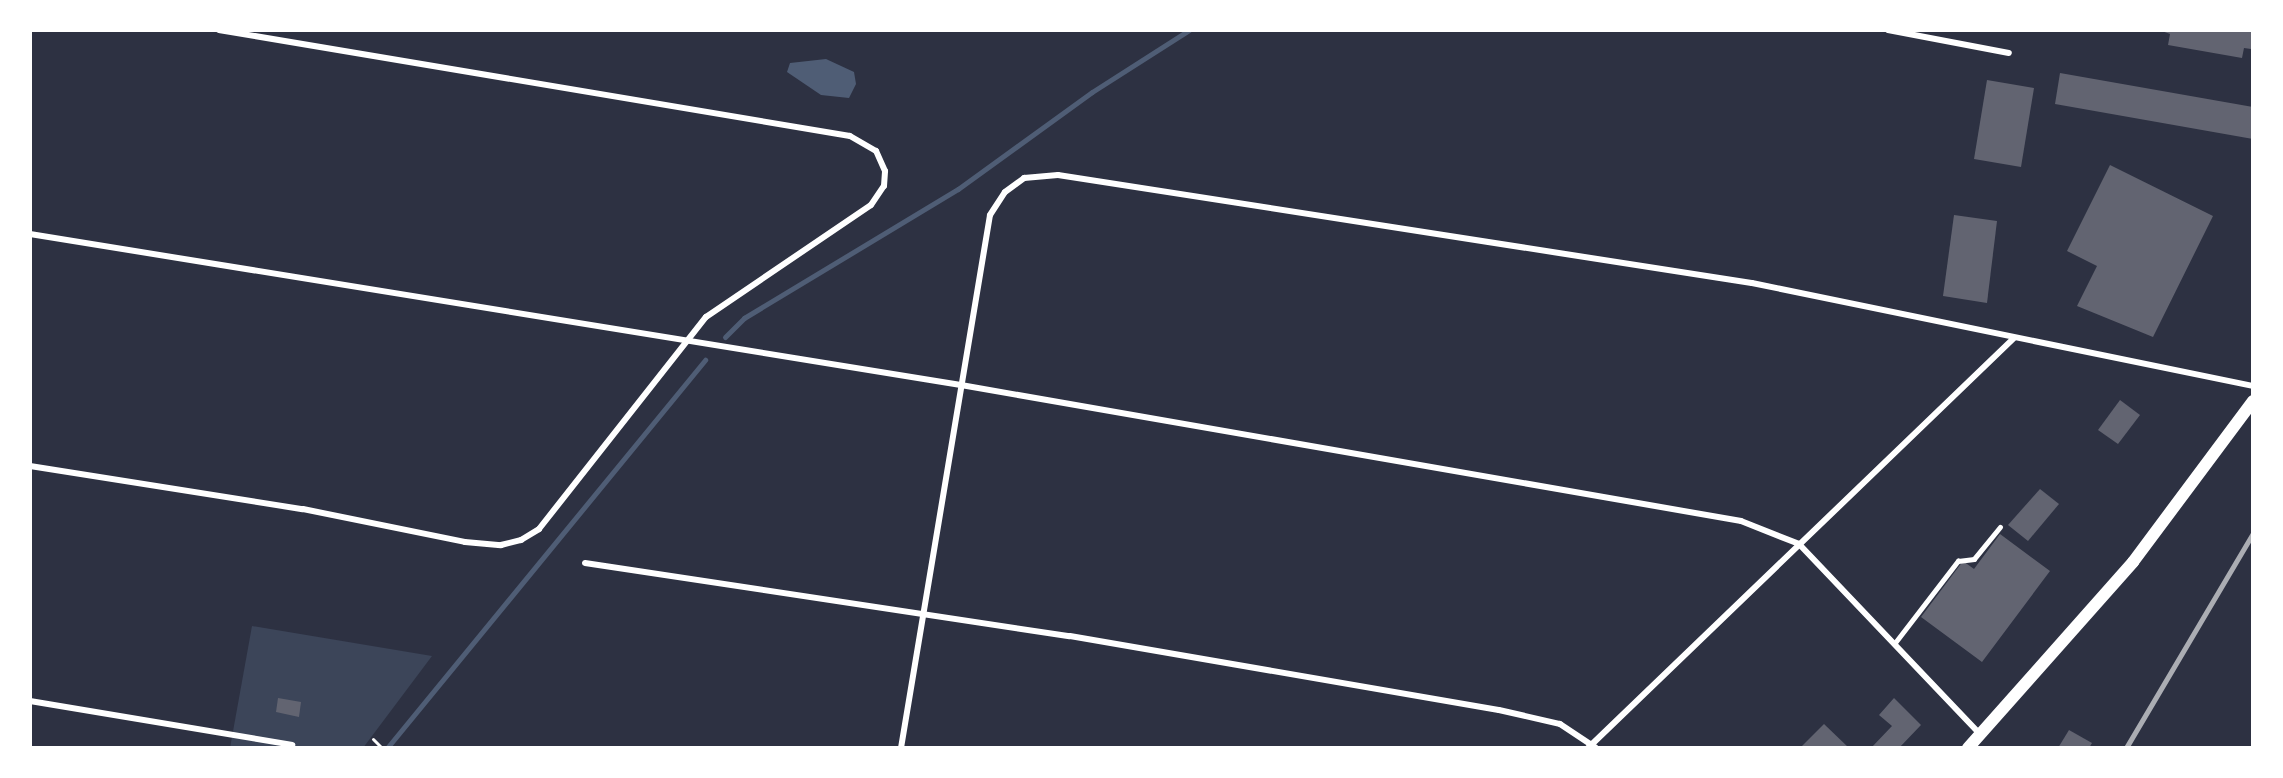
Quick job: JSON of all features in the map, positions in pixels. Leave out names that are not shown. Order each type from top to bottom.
[{"type":"main road","points":[[1968,748],[2133,562],[2253,401]]},
{"type":"street","points":[[30,466],[303,509],[465,542],[501,545],[521,540],[539,529],[683,342],[706,317],[871,205],[884,186],[882,161],[868,144],[850,136],[219,30]]},
{"type":"street","points":[[1888,30],[2009,53]]},
{"type":"street","points":[[901,748],[990,215],[995,203],[1014,184],[1038,175],[1058,175],[1752,283],[2253,386]]},
{"type":"street","points":[[30,234],[683,342],[961,385],[1741,521],[1798,544],[1980,735]]},
{"type":"street","points":[[585,563],[924,613],[1499,710],[1560,724],[1592,747],[1798,544],[2014,338]]},
{"type":"street","points":[[30,701],[292,746]]},
{"type":"lane","points":[[1893,644],[1958,561],[1974,559],[2000,527]]},
{"type":"path","points":[[373,740],[382,748]]},
{"type":"shaded area","points":[[826,59],[854,72],[856,84],[849,98],[821,95],[787,72],[790,63]]},
{"type":"shaded area","points":[[252,626],[432,656],[363,748],[230,748]]},
{"type":"building","points":[[2159,30],[2253,30],[2253,37],[2251,49],[2244,48],[2242,58],[2168,45],[2170,34]]},
{"type":"building","points":[[2060,73],[2253,107],[2253,139],[2055,104]]},
{"type":"building","points":[[1987,80],[2034,88],[2021,167],[1974,159]]},
{"type":"building","points":[[2110,165],[2213,216],[2153,337],[2077,306],[2097,266],[2067,251]]},
{"type":"building","points":[[1954,215],[1997,221],[1987,303],[1943,296]]},
{"type":"building","points":[[2120,400],[2140,415],[2118,444],[2098,430]]},
{"type":"building","points":[[2040,489],[2059,504],[2028,541],[2008,525]]},
{"type":"building","points":[[2000,534],[2050,571],[1982,662],[1921,617],[1963,561],[1974,569]]},
{"type":"building","points":[[278,698],[301,702],[299,717],[276,712]]},
{"type":"building","points":[[1894,698],[1921,725],[1899,748],[1871,748],[1892,726],[1879,715]]},
{"type":"building","points":[[1824,724],[1849,748],[1800,748]]},
{"type":"building","points":[[2069,730],[2092,743],[2089,748],[2058,748]]},
{"type":"waterway","points":[[725,337],[744,318],[958,189],[1092,92],[1189,30]]},
{"type":"waterway","points":[[387,748],[705,360]]},
{"type":"railway","points":[[2126,748],[2253,533]]}]
